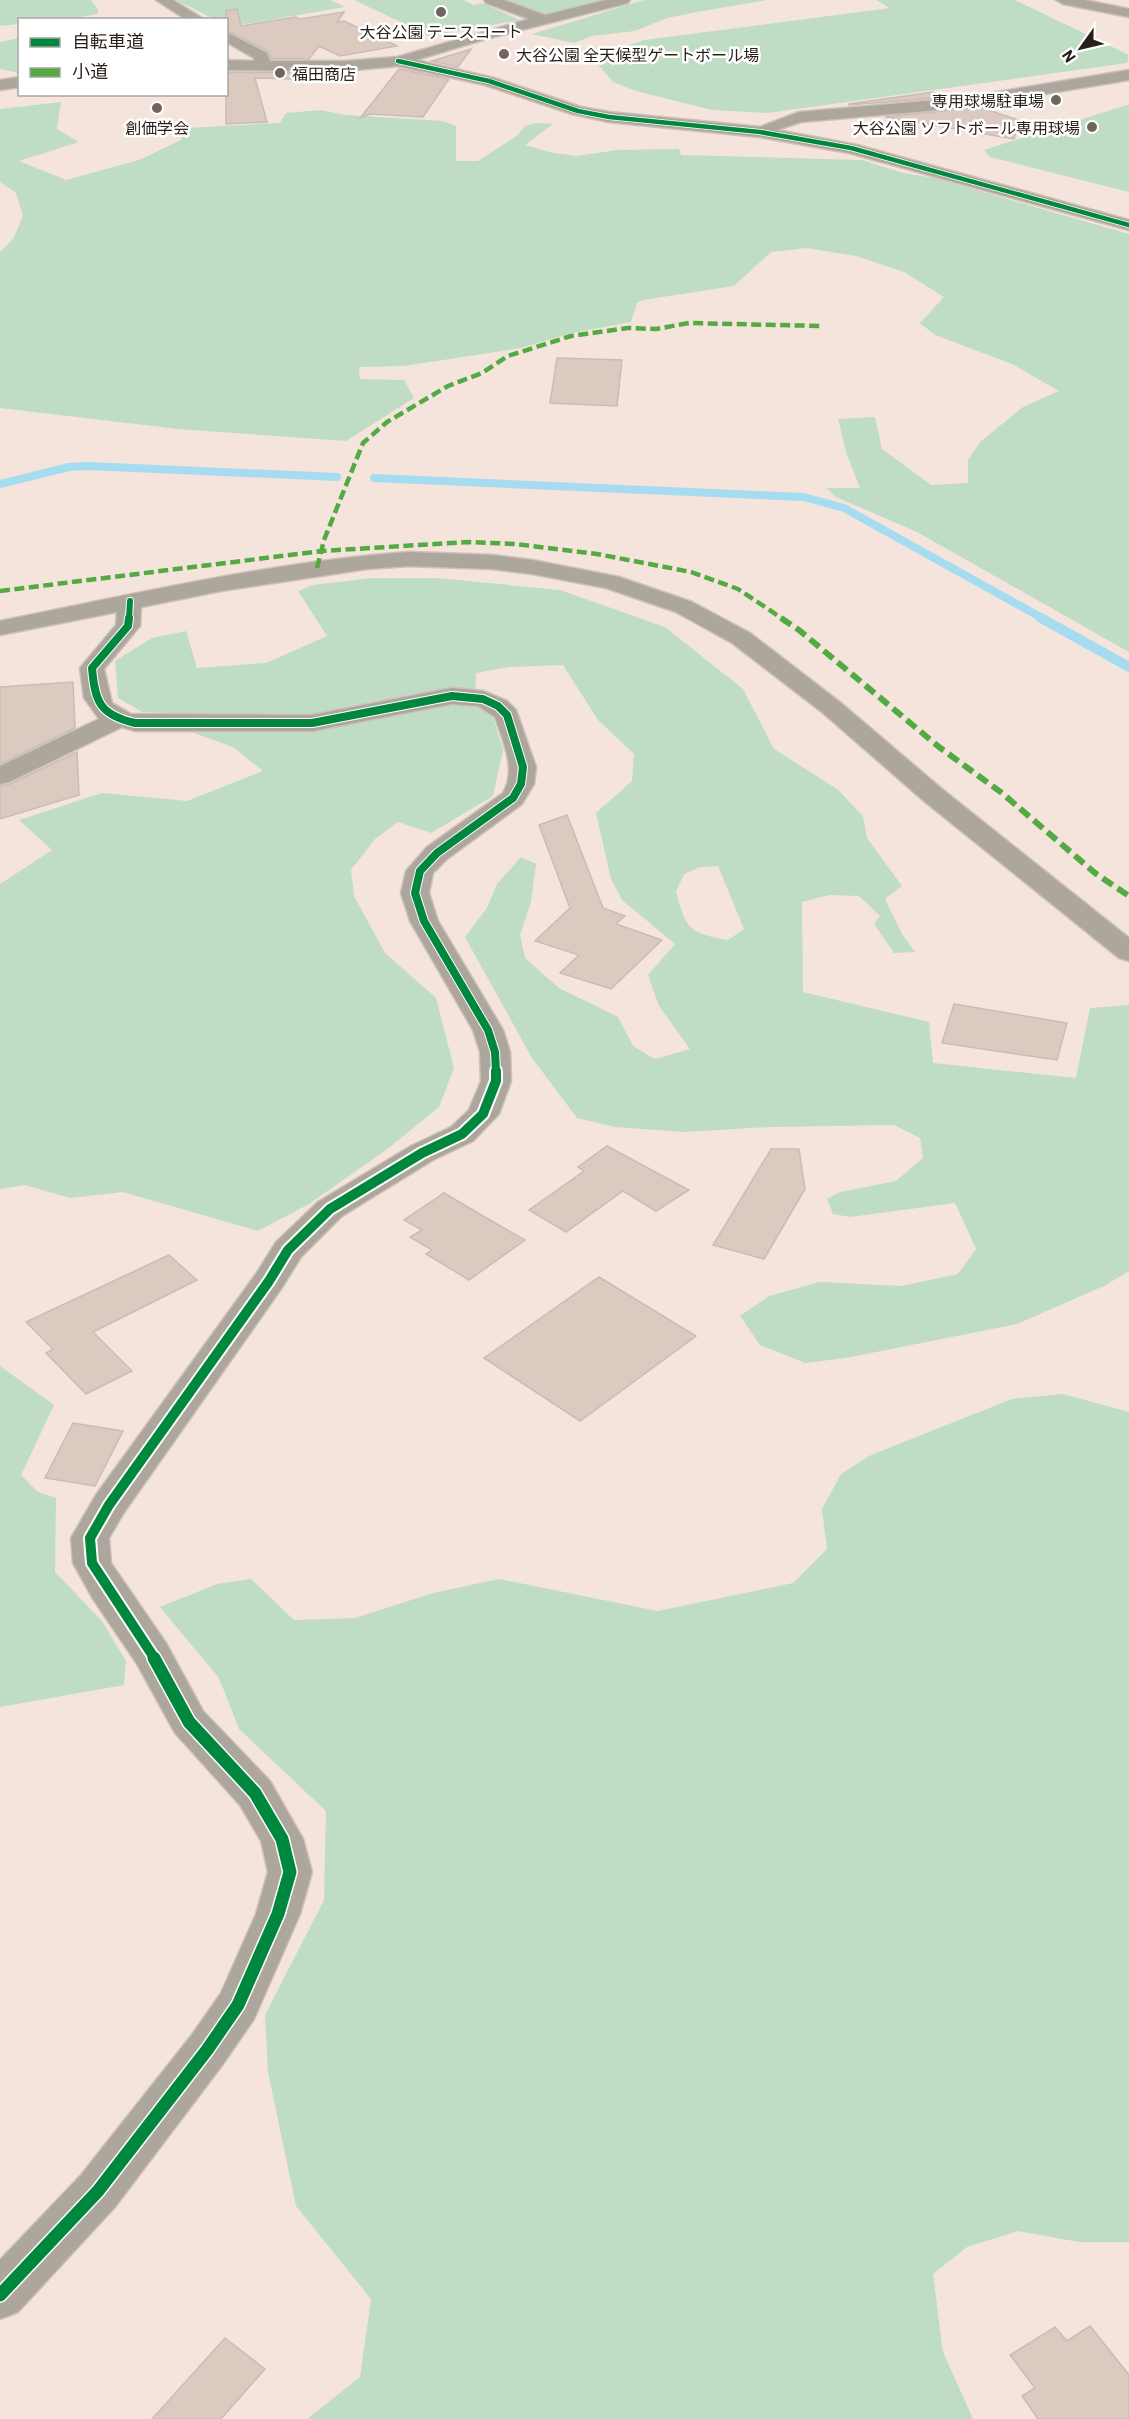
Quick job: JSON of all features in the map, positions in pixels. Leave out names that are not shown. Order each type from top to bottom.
[{"type":"street","points":[[163,0],[194,18]]},
{"type":"street","points":[[491,0],[544,20]]},
{"type":"street","points":[[228,65],[345,66],[398,61],[481,36],[623,0]]},
{"type":"street","points":[[1063,0],[1129,13]]},
{"type":"street","points":[[228,37],[262,56],[262,64]]},
{"type":"street","points":[[398,61],[489,81],[578,111],[609,117],[760,132],[851,148],[1129,225]]},
{"type":"street","points":[[760,132],[799,117],[961,103],[1129,75]]},
{"type":"street","points":[[0,84],[18,82]]},
{"type":"street","points":[[0,628],[130,601],[317,568],[409,559],[492,562],[611,582],[684,607],[741,638],[832,708],[933,795],[1129,952]]},
{"type":"street","points":[[0,2295],[98,2191],[207,2050],[238,2005],[278,1914],[290,1872],[282,1839],[255,1793],[189,1722],[152,1654],[92,1563],[90,1538],[127,1479],[269,1281],[288,1250],[330,1209],[422,1153],[462,1134],[483,1114],[496,1082],[495,1052],[488,1030],[424,921],[415,892],[420,871],[437,853],[513,798],[521,784],[524,767],[507,715],[498,706],[483,699],[452,696],[312,723],[135,723],[117,720],[104,711],[95,697],[92,668],[128,626],[130,601]]},
{"type":"street","points":[[0,776],[117,720]]},
{"type":"green space","points":[[0,0],[91,0],[98,10],[98,14],[73,18],[18,18],[18,24],[0,26]]},
{"type":"green space","points":[[176,0],[330,0],[345,7],[228,27],[228,18],[212,18]]},
{"type":"green space","name":"大谷公園 テニスコート","points":[[354,0],[463,0],[474,5],[482,3],[520,20],[430,36]]},
{"type":"green space","points":[[502,0],[607,0],[557,14],[537,14]]},
{"type":"green space","points":[[644,0],[767,0],[667,18],[635,31],[592,36],[574,43],[532,34]]},
{"type":"green space","points":[[876,0],[1015,0],[1129,55],[1127,63],[768,113],[712,110],[636,91],[613,82],[596,62],[624,47],[644,40],[890,8]]},
{"type":"green space","points":[[18,38],[18,73],[0,69],[0,42]]},
{"type":"green space","points":[[61,102],[57,129],[79,142],[19,161],[66,180],[139,160],[181,140],[185,128],[280,123],[286,113],[321,110],[345,115],[443,121],[456,126],[456,161],[478,161],[518,135],[525,126],[536,123],[553,124],[525,145],[553,153],[577,156],[618,150],[679,149],[681,155],[862,160],[903,173],[935,178],[1129,234],[1129,652],[917,532],[836,497],[826,488],[860,488],[846,452],[838,419],[875,417],[882,449],[931,485],[968,483],[968,460],[980,442],[1023,407],[1059,391],[1012,364],[935,335],[920,323],[944,297],[904,272],[856,256],[806,248],[771,252],[734,286],[643,300],[637,303],[631,322],[572,333],[521,348],[404,366],[359,367],[360,379],[404,380],[414,398],[346,441],[178,429],[0,408],[0,252],[13,239],[23,216],[16,193],[0,182],[0,109]]},
{"type":"green space","name":"大谷公園 ソフトボール専用球場","points":[[1129,105],[1129,192],[990,157],[984,150]]},
{"type":"green space","points":[[371,578],[437,578],[560,590],[665,627],[743,689],[774,749],[837,789],[863,816],[867,838],[902,886],[885,899],[902,934],[915,952],[894,953],[874,924],[880,916],[859,896],[829,895],[802,902],[803,992],[929,1022],[933,1063],[1076,1078],[1090,1008],[1129,1005],[1129,1271],[1104,1286],[1017,1324],[846,1358],[805,1363],[760,1345],[740,1316],[769,1296],[820,1282],[901,1286],[958,1274],[976,1249],[955,1203],[850,1217],[833,1214],[827,1199],[840,1192],[896,1181],[923,1158],[920,1138],[894,1125],[770,1127],[684,1132],[615,1127],[577,1118],[532,1058],[465,937],[487,908],[497,884],[521,857],[536,864],[531,902],[520,935],[525,958],[559,988],[618,1017],[633,1046],[655,1059],[690,1049],[659,1006],[648,975],[675,944],[622,900],[611,879],[596,813],[632,781],[634,754],[598,720],[563,665],[509,667],[476,673],[475,704],[492,714],[503,750],[493,796],[431,833],[398,822],[375,839],[351,870],[354,896],[385,953],[436,998],[454,1068],[439,1107],[386,1150],[309,1204],[258,1231],[123,1192],[70,1198],[25,1185],[0,1189],[0,884],[52,850],[19,820],[102,793],[187,801],[263,771],[233,747],[194,733],[198,714],[142,712],[118,698],[115,661],[152,638],[186,631],[197,668],[266,663],[327,636],[298,591],[313,585]],"holes":[[[718,866],[744,929],[728,940],[705,935],[691,927],[683,914],[676,892],[684,874],[700,867]]]},
{"type":"green space","points":[[0,1366],[54,1405],[21,1475],[38,1492],[56,1498],[55,1572],[102,1621],[126,1661],[124,1685],[0,1707]]},
{"type":"green space","points":[[1063,1394],[1129,1412],[1129,2242],[1079,2242],[1018,2231],[967,2247],[933,2274],[943,2352],[973,2419],[307,2419],[360,2377],[371,2299],[296,2206],[268,2072],[265,2015],[324,1900],[326,1811],[239,1729],[219,1678],[160,1607],[217,1584],[251,1579],[294,1620],[355,1618],[433,1593],[499,1579],[658,1611],[793,1583],[827,1549],[822,1509],[841,1474],[871,1455],[1012,1399]]},
{"type":"building","points":[[237,9],[241,26],[344,12],[337,22],[344,21],[397,46],[340,56],[319,46],[309,59],[272,59],[268,51],[228,31],[226,11]]},
{"type":"building","points":[[471,49],[458,67],[432,61]]},
{"type":"building","points":[[399,69],[449,79],[423,117],[370,114],[360,118]]},
{"type":"building","points":[[228,72],[299,73],[294,79],[255,78],[267,122],[226,124]]},
{"type":"building","points":[[933,92],[948,97],[849,105],[849,104]]},
{"type":"building","points":[[979,107],[1019,120],[1014,139],[885,117]]},
{"type":"building","points":[[557,358],[622,360],[617,406],[550,403]]},
{"type":"building","points":[[73,682],[75,728],[0,764],[0,687]]},
{"type":"building","points":[[77,752],[79,795],[0,819],[0,786],[10,784]]},
{"type":"building","points":[[567,815],[603,908],[625,916],[616,924],[662,940],[611,989],[560,973],[579,955],[535,941],[570,908],[539,825]]},
{"type":"building","points":[[954,1004],[1067,1023],[1057,1060],[942,1043]]},
{"type":"building","points":[[607,1146],[689,1190],[656,1211],[623,1191],[566,1232],[529,1210],[584,1171],[578,1167]]},
{"type":"building","points":[[771,1149],[799,1149],[805,1189],[764,1259],[713,1245]]},
{"type":"building","points":[[444,1193],[525,1240],[469,1280],[426,1254],[432,1250],[410,1237],[422,1230],[404,1220]]},
{"type":"building","points":[[169,1255],[197,1280],[93,1332],[132,1371],[86,1394],[46,1353],[53,1349],[26,1322]]},
{"type":"building","points":[[599,1277],[696,1336],[580,1421],[484,1358]]},
{"type":"building","points":[[73,1423],[123,1431],[95,1486],[45,1478]]},
{"type":"building","points":[[1090,2326],[1129,2375],[1129,2419],[1038,2419],[1022,2396],[1035,2388],[1010,2355],[1055,2327],[1067,2341]]},
{"type":"building","points":[[225,2338],[265,2369],[221,2419],[152,2419]]},
{"type":"waterway","points":[[0,484],[69,467],[90,466],[337,477]]},
{"type":"waterway","points":[[374,478],[804,497],[844,508],[1044,619]]},
{"type":"waterway","points":[[1041,618],[1129,667]]},
{"type":"marked path","points":[[317,568],[324,540],[363,443],[387,422],[448,386],[482,373],[508,356],[571,336],[628,328],[656,329],[689,323],[822,326]]},
{"type":"marked path","points":[[0,591],[322,551],[468,542],[516,544],[597,554],[691,572],[738,589],[799,630],[939,747],[1002,793],[1095,873],[1129,896]]},
{"type":"cycle path","points":[[398,61],[489,81],[578,111],[609,117],[760,132],[851,148],[1129,225]]},
{"type":"cycle path","points":[[0,2295],[98,2191],[207,2050],[238,2005],[278,1914],[290,1872],[282,1839],[255,1793],[189,1722],[152,1654],[107,1589],[92,1563],[90,1538],[109,1505],[269,1281],[288,1250],[330,1209],[422,1153],[462,1134],[483,1114],[496,1081],[495,1052],[488,1030],[424,921],[415,893],[420,871],[437,853],[513,798],[521,784],[523,767],[507,715],[498,706],[483,699],[452,696],[312,723],[135,723],[122,720],[100,706],[92,668],[128,626],[130,601]]},
{"type":"place","name":"大谷公園 テニスコート","points":[[441,12]]},
{"type":"place","name":"大谷公園 全天候型ゲートボール場","points":[[504,54]]},
{"type":"place","name":"福田商店","points":[[280,73]]},
{"type":"place","name":"専用球場駐車場","points":[[1056,100]]},
{"type":"place","name":"創価学会","points":[[157,108]]},
{"type":"place","name":"大谷公園 ソフトボール専用球場","points":[[1092,127]]}]
